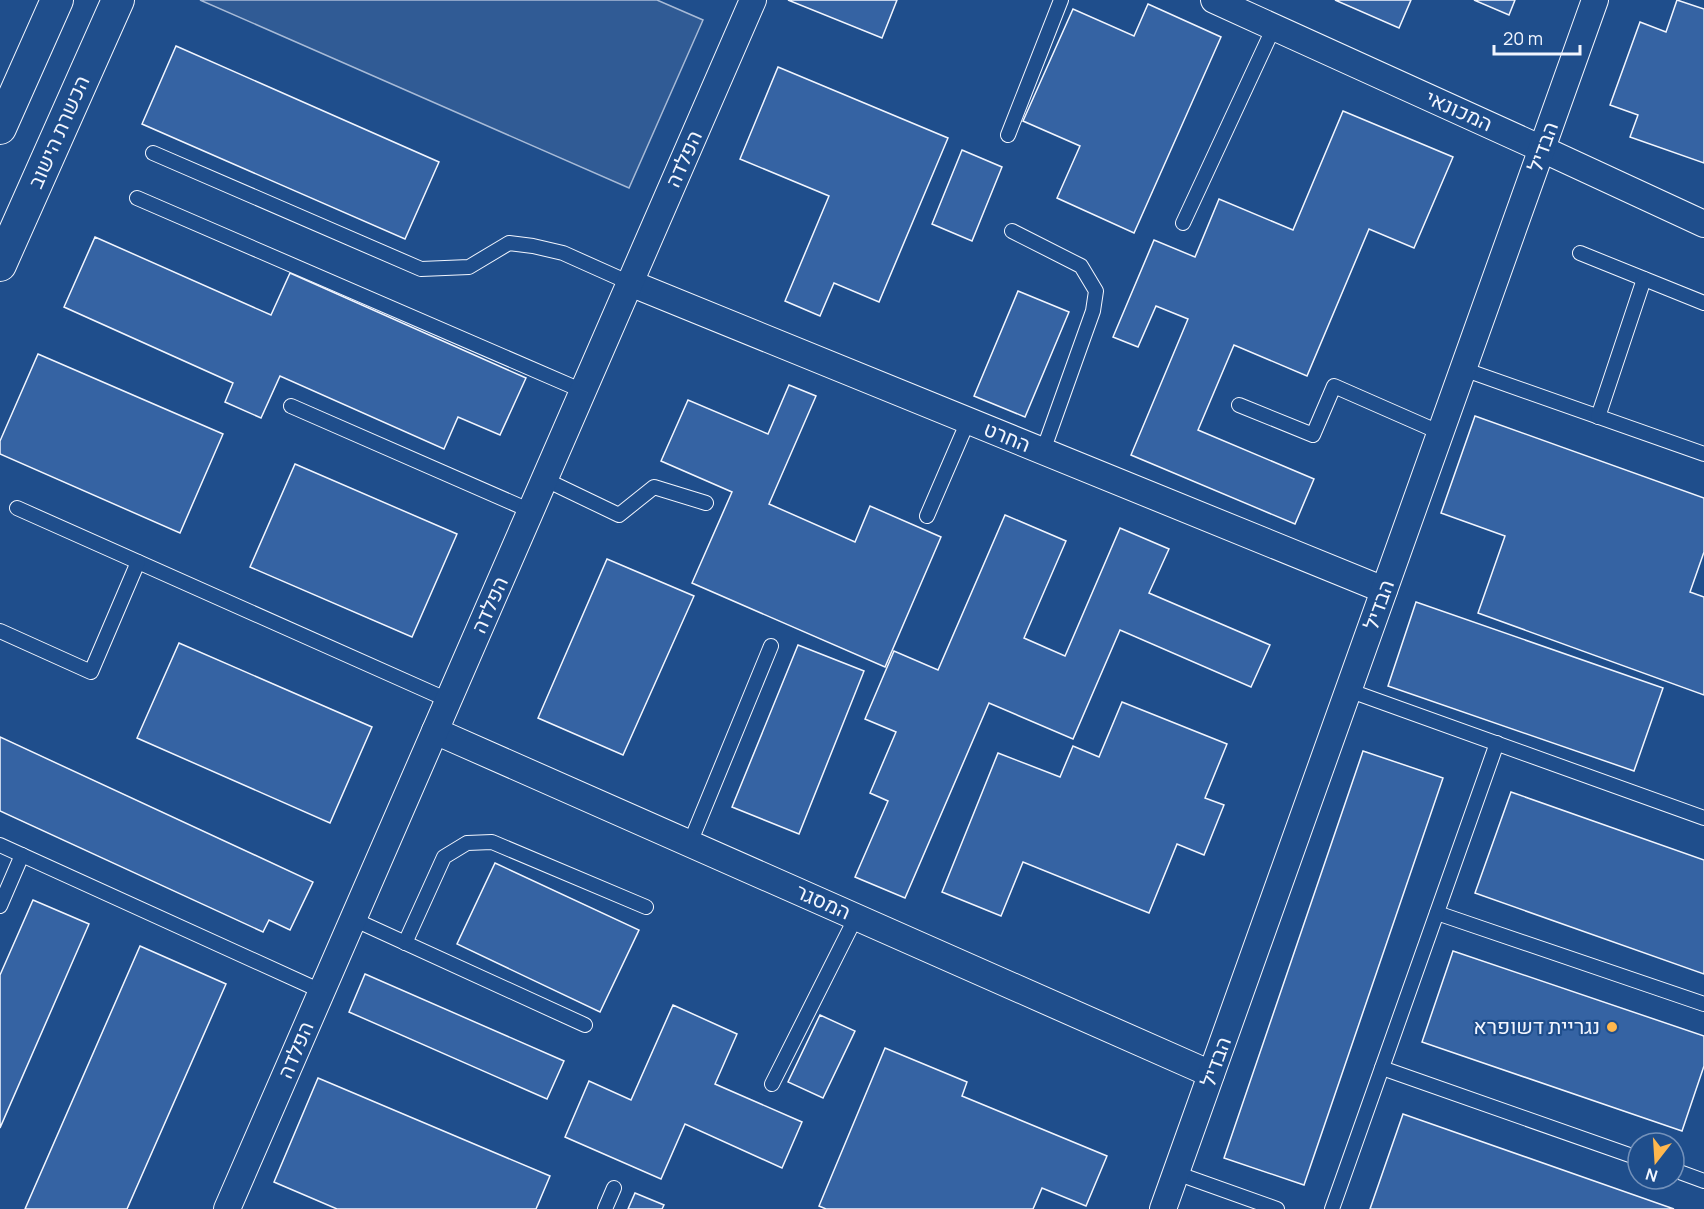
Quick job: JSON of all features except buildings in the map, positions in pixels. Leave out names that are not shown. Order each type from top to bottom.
[{"type":"street","points":[[0,129],[57,0]]},
{"type":"street","name":"הכשרת הישוב","points":[[0,265],[118,0]]},
{"type":"street","name":"הפלדה","points":[[230,1208],[321,991],[753,0]]},
{"type":"street","name":"הבדיל","points":[[1163,1209],[1595,0]]},
{"type":"street","name":"המכונאי","points":[[1219,1],[1704,225]]},
{"type":"street","name":"החרט","points":[[630,283],[1384,590]]},
{"type":"street","name":"המסגר","points":[[435,731],[1212,1074]]},
{"type":"lane","points":[[1008,135],[1061,0]]},
{"type":"lane","points":[[1184,223],[1274,27]]},
{"type":"lane","points":[[153,153],[422,269],[470,267],[509,243],[563,253],[630,283]]},
{"type":"lane","points":[[137,198],[583,391]]},
{"type":"lane","points":[[1012,231],[1081,266],[1096,291],[1093,311],[1043,451]]},
{"type":"lane","points":[[1580,253],[1704,303]]},
{"type":"lane","points":[[1598,417],[1644,279]]},
{"type":"lane","points":[[1463,369],[1704,454]]},
{"type":"lane","points":[[1239,405],[1313,435],[1334,386],[1441,433]]},
{"type":"lane","points":[[291,406],[531,511]]},
{"type":"lane","points":[[927,516],[968,421]]},
{"type":"lane","points":[[544,479],[620,515],[654,487],[706,503]]},
{"type":"lane","points":[[17,508],[448,700]]},
{"type":"lane","points":[[0,632],[91,672],[138,562]]},
{"type":"lane","points":[[690,843],[771,646]]},
{"type":"lane","points":[[1348,690],[1704,818]]},
{"type":"lane","points":[[1332,1209],[1497,743]]},
{"type":"lane","points":[[405,943],[444,857],[467,843],[492,842],[646,907]]},
{"type":"lane","points":[[0,845],[321,991]]},
{"type":"lane","points":[[0,906],[22,855]]},
{"type":"lane","points":[[1437,913],[1704,1004]]},
{"type":"lane","points":[[772,1084],[856,916]]},
{"type":"lane","points":[[353,920],[585,1025]]},
{"type":"lane","points":[[1382,1068],[1626,1154]]},
{"type":"lane","points":[[1176,1173],[1277,1209]]},
{"type":"lane","points":[[1686,1174],[1704,1180]]},
{"type":"lane","points":[[605,1209],[614,1188]]},
{"type":"shaded area","points":[[200,0],[657,0],[703,20],[629,188]]},
{"type":"place","name":"נגריית דשופרא","points":[[1612,1027]]}]
